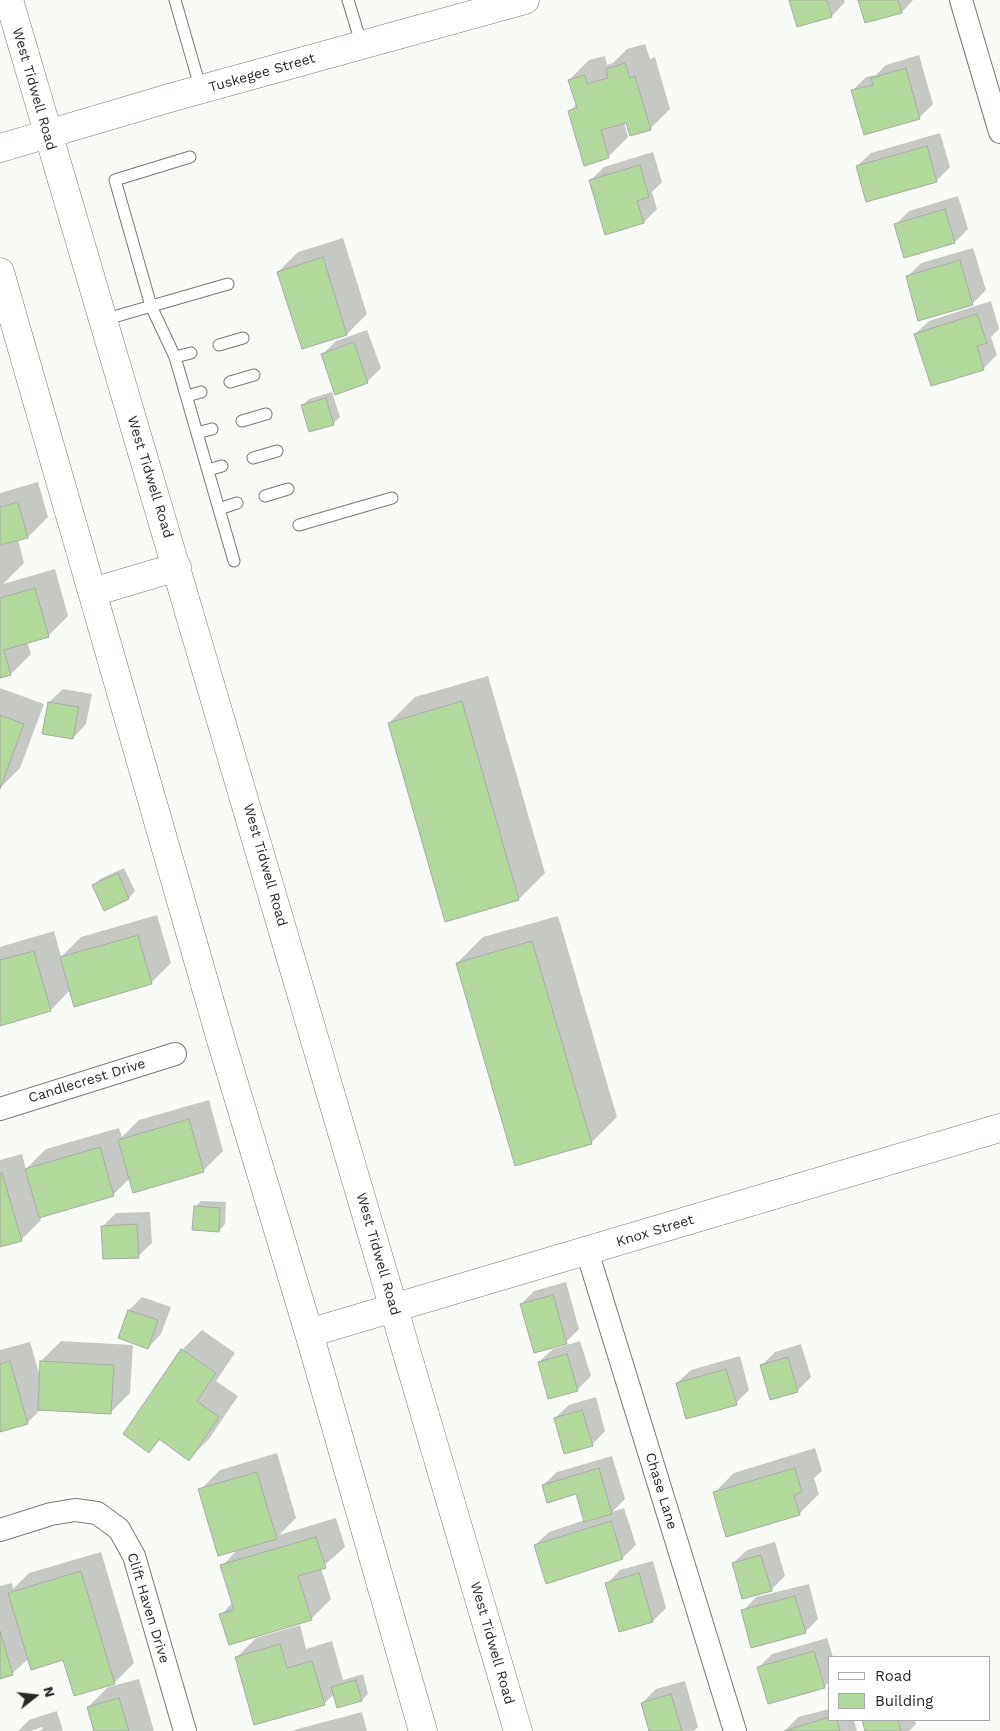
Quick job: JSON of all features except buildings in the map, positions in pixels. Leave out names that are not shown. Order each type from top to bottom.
[{"type":"main road","name":"West Tidwell Road","points":[[9,0],[47,135],[177,566],[518,1731]]},
{"type":"main road","name":"Tuskegee Street","points":[[0,148],[525,0]]},
{"type":"main road","points":[[0,272],[221,1040],[309,1333],[423,1731]]},
{"type":"main road","points":[[93,592],[177,566]]},
{"type":"main road","name":"Knox Street","points":[[309,1333],[1000,1128]]},
{"type":"street","points":[[961,0],[1000,132]]},
{"type":"street","name":"Candlecrest Drive","points":[[0,1109],[175,1054]]},
{"type":"street","name":"Chase Lane","points":[[587,1251],[735,1731]]},
{"type":"street","name":"Clift Haven Drive","points":[[0,1530],[51,1514],[75,1510],[97,1513],[119,1529],[134,1556],[185,1731]]},
{"type":"lane","points":[[175,0],[201,90]]},
{"type":"lane","points":[[348,0],[362,46]]},
{"type":"lane","points":[[190,157],[115,180],[152,306],[175,357],[234,561]]},
{"type":"lane","points":[[103,320],[228,284]]},
{"type":"lane","points":[[219,345],[243,338]]},
{"type":"lane","points":[[175,357],[191,353]]},
{"type":"lane","points":[[230,382],[254,375]]},
{"type":"lane","points":[[186,396],[201,392]]},
{"type":"lane","points":[[242,421],[266,414]]},
{"type":"lane","points":[[197,433],[212,429]]},
{"type":"lane","points":[[253,458],[277,451]]},
{"type":"lane","points":[[208,470],[222,466]]},
{"type":"lane","points":[[265,496],[288,489]]},
{"type":"lane","points":[[298,525],[392,498]]},
{"type":"lane","points":[[219,509],[238,503]]}]
